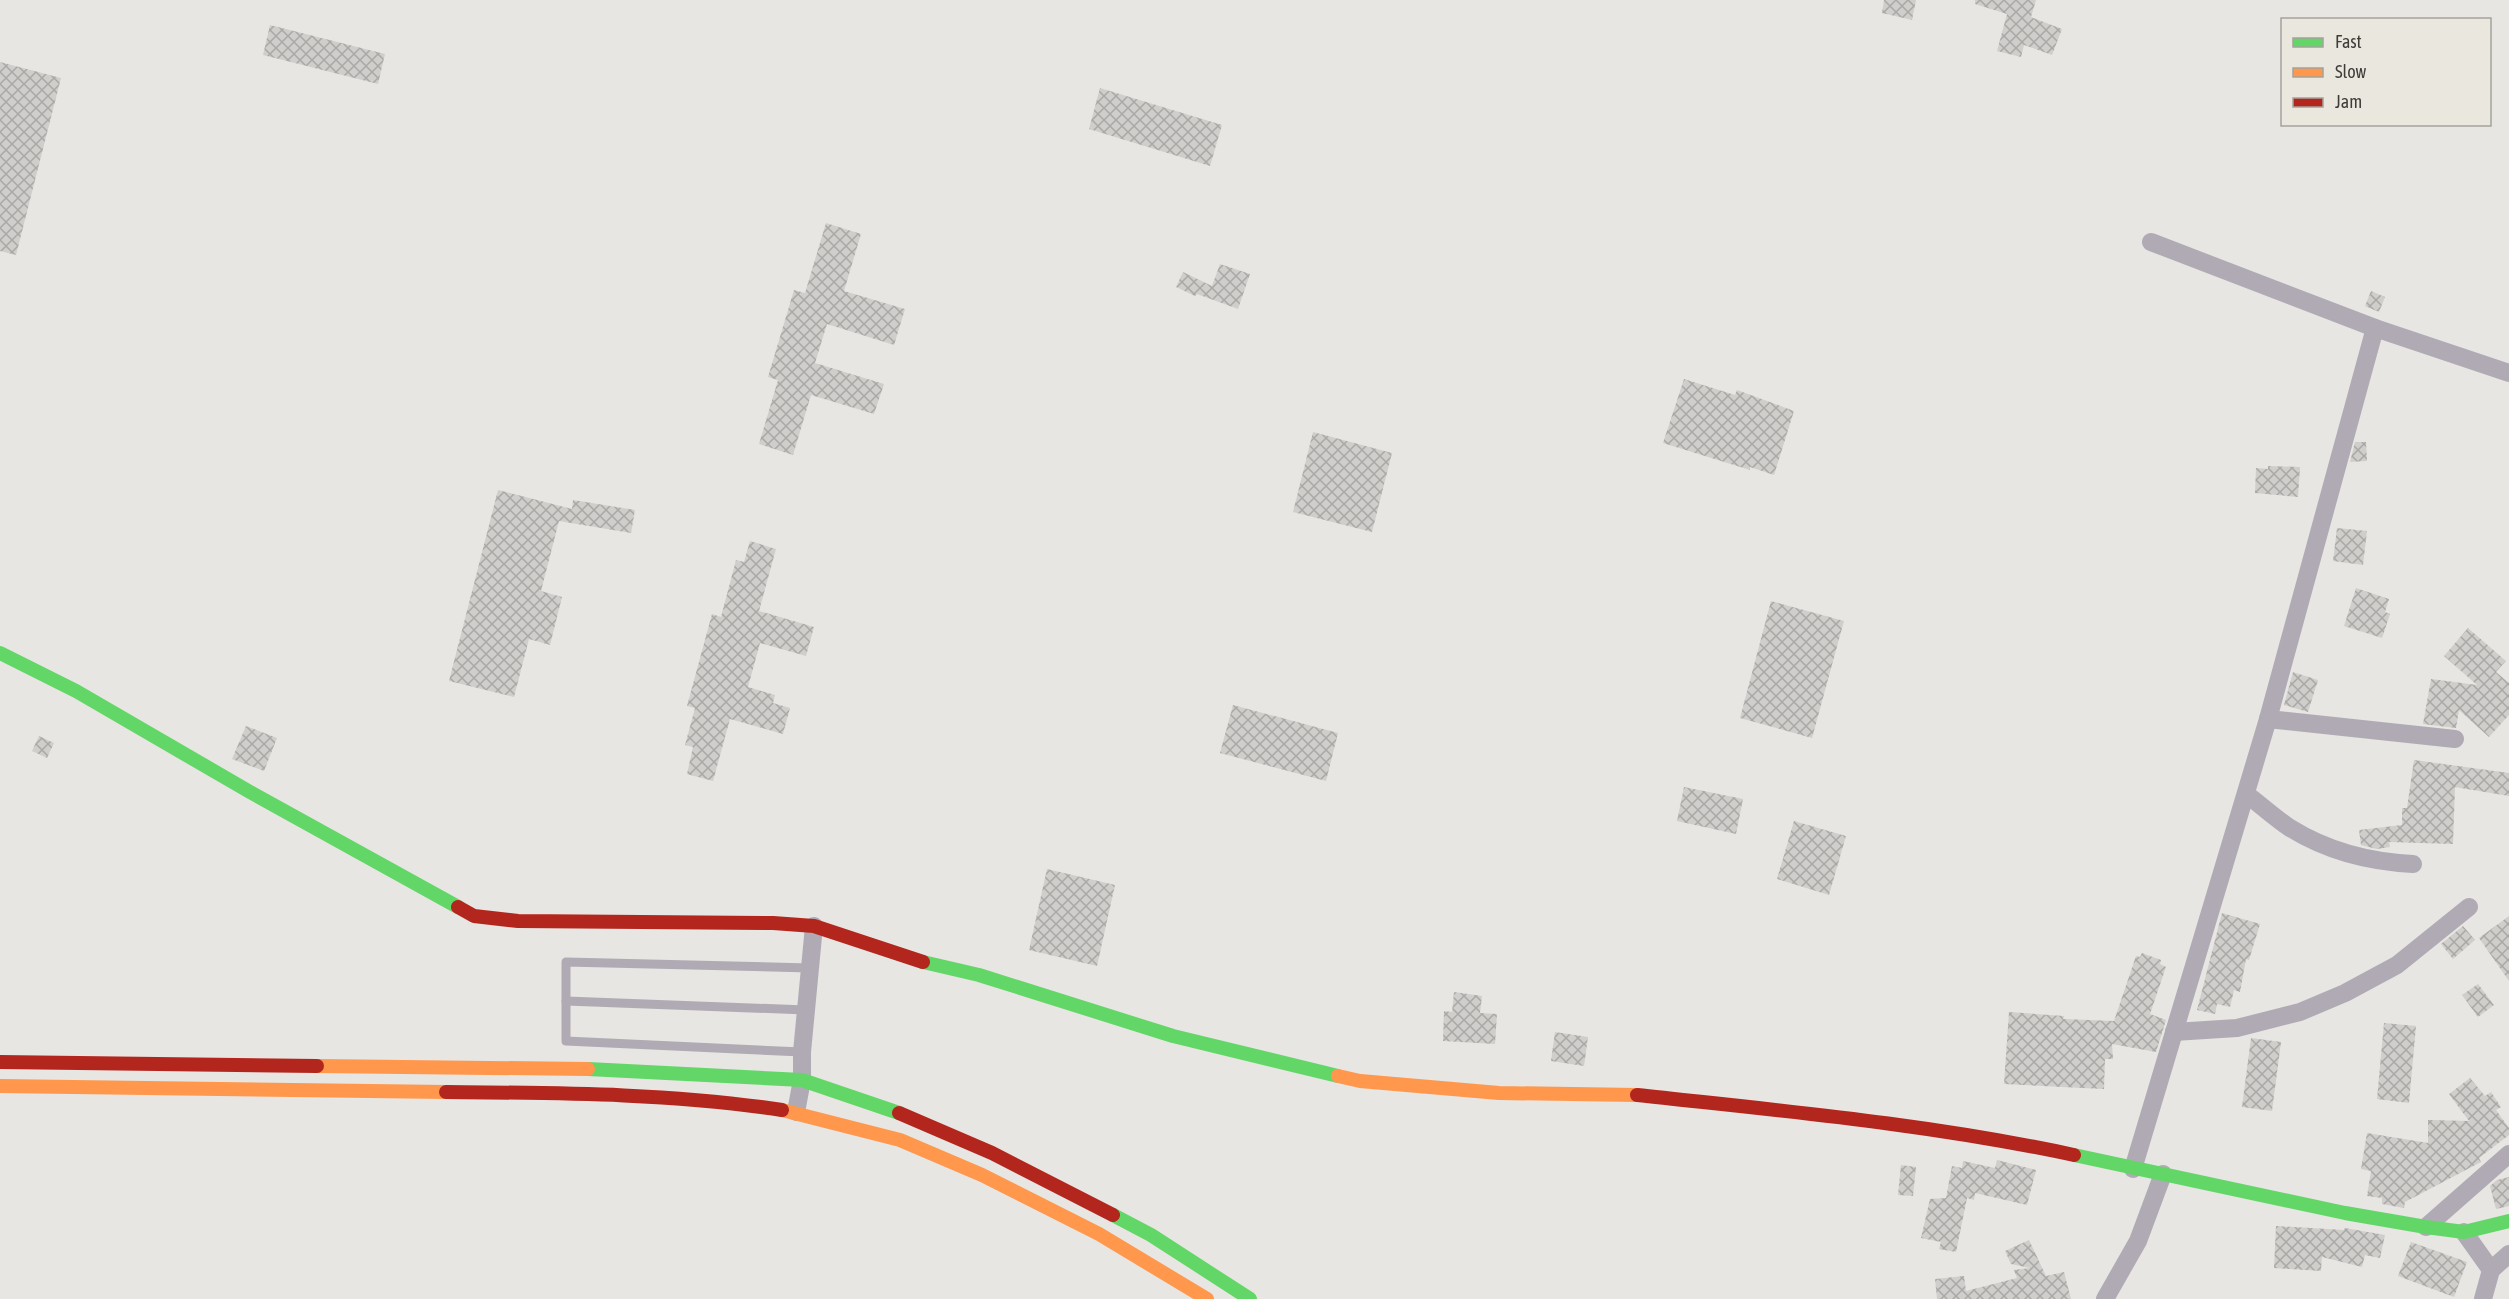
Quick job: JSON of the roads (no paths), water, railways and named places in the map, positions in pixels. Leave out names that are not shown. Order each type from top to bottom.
[{"type":"street","points":[[2151,242],[2375,328],[2509,373]]},
{"type":"street","points":[[2133,1169],[2268,719],[2375,328]]},
{"type":"street","points":[[0,653],[76,691],[250,792],[474,916],[518,921],[613,924],[773,923],[814,926],[905,958],[980,975],[1173,1036],[1360,1081],[1499,1093],[1634,1095],[1837,1117],[2000,1139],[2345,1213],[2426,1227],[2464,1232],[2509,1221]]},
{"type":"street","points":[[2268,719],[2455,739]]},
{"type":"street","points":[[2246,794],[2291,828],[2342,852],[2383,862],[2413,864]]},
{"type":"street","points":[[2174,1032],[2237,1028],[2300,1012],[2344,993],[2397,965],[2469,907]]},
{"type":"street","points":[[796,1112],[802,1080],[802,1052],[814,926]]},
{"type":"street","points":[[0,1062],[580,1069],[802,1080],[908,1116],[992,1153],[1151,1235],[1250,1299]]},
{"type":"street","points":[[0,1086],[606,1094],[729,1102],[796,1112],[900,1140],[982,1175],[1099,1234],[1207,1299]]},
{"type":"street","points":[[2426,1227],[2509,1154]]},
{"type":"street","points":[[2105,1299],[2138,1241],[2163,1174]]},
{"type":"street","points":[[2464,1232],[2491,1270]]},
{"type":"street","points":[[2483,1299],[2491,1270],[2509,1254]]},
{"type":"lane","points":[[802,1052],[566,1041],[566,962],[810,968]]},
{"type":"lane","points":[[566,1001],[806,1010]]}]
